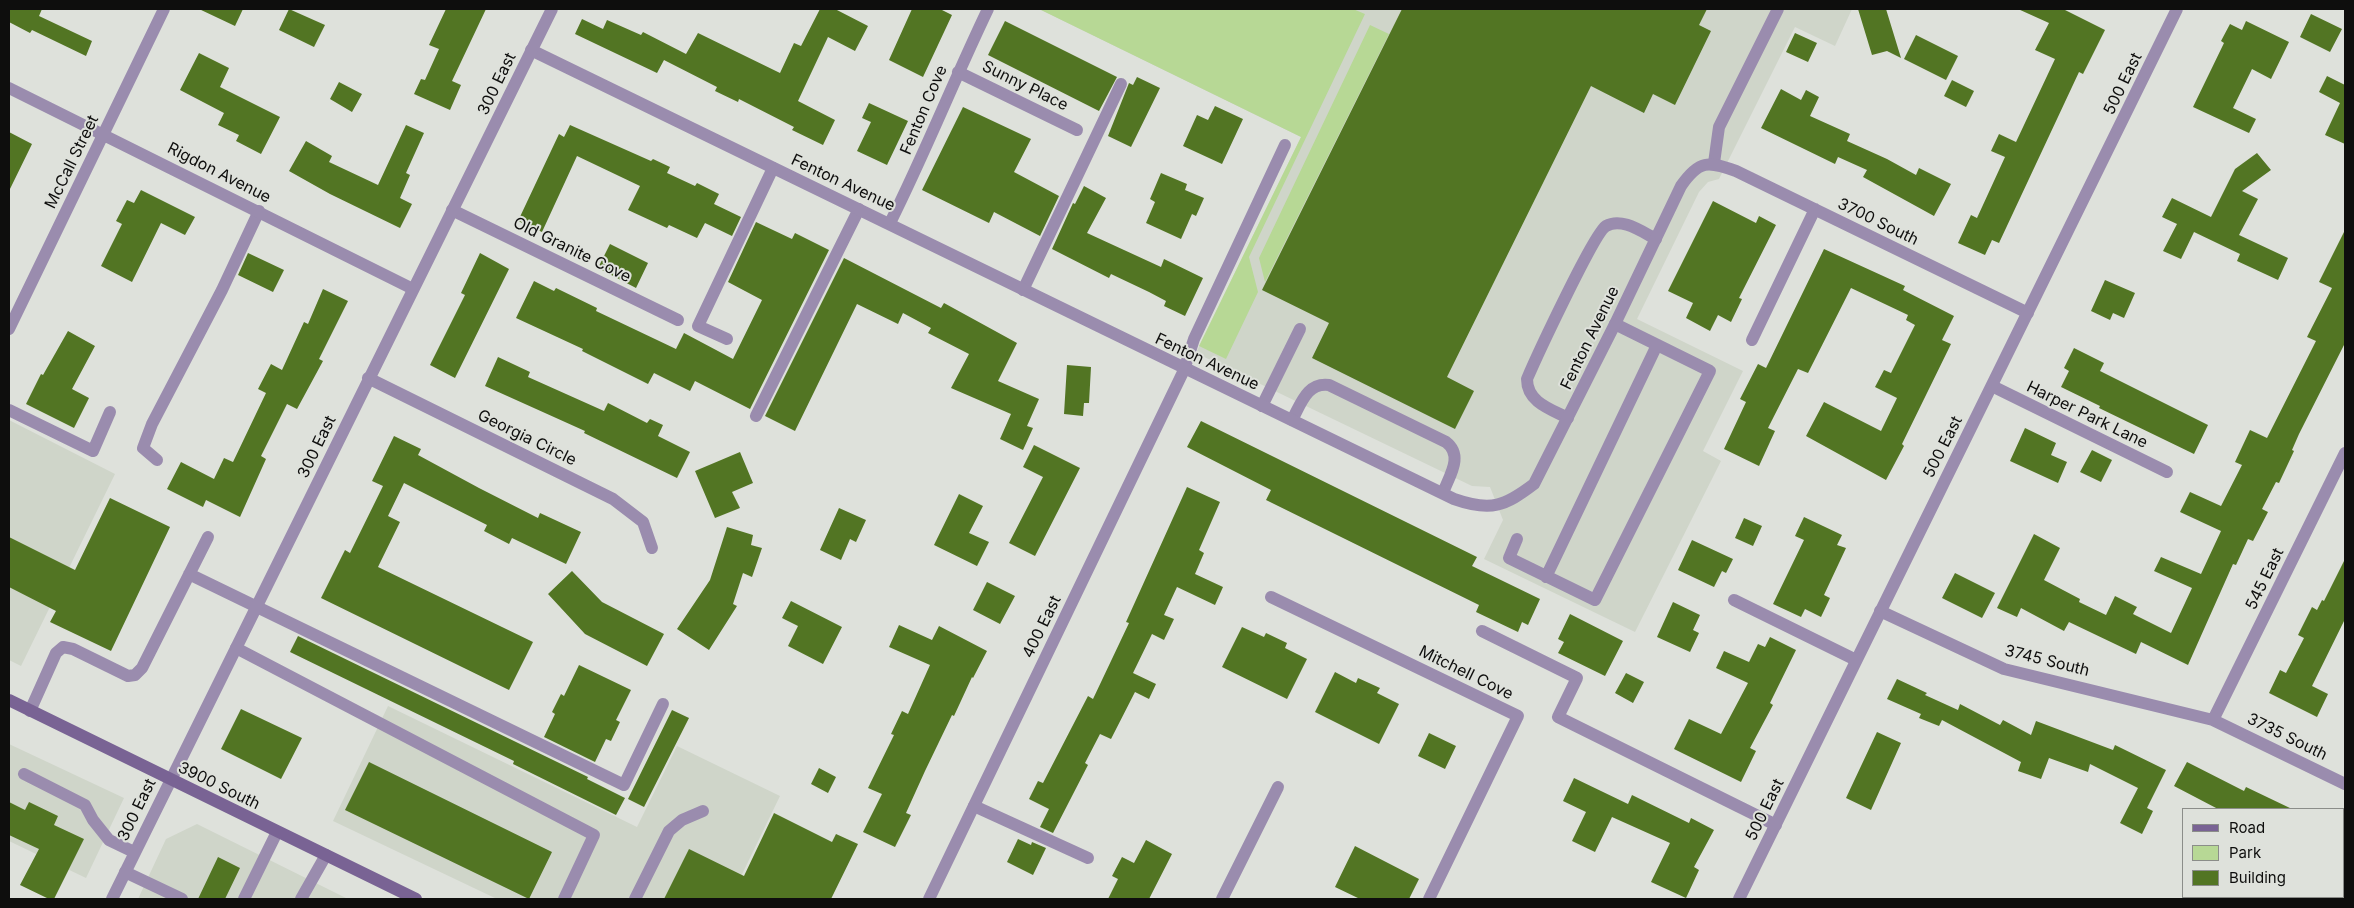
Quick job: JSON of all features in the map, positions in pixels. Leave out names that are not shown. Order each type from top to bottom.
[{"type":"main road","name":"3900 South","points":[[9,700],[416,899]]},
{"type":"street","name":"McCall Street","points":[[9,329],[164,9]]},
{"type":"street","name":"300 East","points":[[112,899],[552,9]]},
{"type":"street","name":"Fenton Cove","points":[[890,223],[925,151],[958,72],[988,9]]},
{"type":"street","points":[[1714,163],[1719,127],[1778,9]]},
{"type":"street","name":"500 East","points":[[1739,899],[2177,9]]},
{"type":"street","name":"Fenton Avenue","points":[[531,50],[890,223],[1184,370],[1472,506],[1491,506],[1512,500],[1534,484],[1615,324],[1681,186],[1690,173],[1704,165],[1714,163]]},
{"type":"street","name":"Sunny Place","points":[[958,72],[1077,130]]},
{"type":"street","points":[[1023,290],[1121,84]]},
{"type":"street","name":"Rigdon Avenue","points":[[9,88],[413,289]]},
{"type":"street","name":"400 East","points":[[929,899],[1184,370],[1194,339],[1285,145]]},
{"type":"street","name":"3700 South","points":[[1714,163],[1736,171],[2028,313]]},
{"type":"street","points":[[727,339],[698,326],[773,168]]},
{"type":"street","points":[[756,416],[859,209]]},
{"type":"street","points":[[1752,340],[1815,209]]},
{"type":"street","name":"Old Granite Cove","points":[[452,210],[678,320]]},
{"type":"street","points":[[157,460],[143,448],[149,432],[222,290],[259,211]]},
{"type":"street","points":[[1568,418],[1534,399],[1527,390],[1527,379],[1599,232],[1608,225],[1619,223],[1656,239]]},
{"type":"street","points":[[1517,539],[1508,558],[1595,600],[1710,372],[1615,324]]},
{"type":"street","points":[[1262,406],[1300,329]]},
{"type":"street","points":[[1546,577],[1658,345]]},
{"type":"street","name":"Georgia Circle","points":[[368,378],[613,499],[643,522],[652,548]]},
{"type":"street","points":[[1292,420],[1309,390],[1321,384],[1329,384],[1452,446],[1455,453],[1455,462],[1442,493]]},
{"type":"street","name":"Harper Park Lane","points":[[1992,386],[2167,472]]},
{"type":"street","points":[[9,410],[93,451],[110,412]]},
{"type":"street","name":"545 East","points":[[2213,720],[2345,453]]},
{"type":"street","points":[[30,711],[56,653],[63,647],[73,649],[128,676],[136,675],[142,668],[208,537]]},
{"type":"street","points":[[190,574],[624,784],[663,704]]},
{"type":"street","name":"Mitchell Cove","points":[[1271,597],[1518,716],[1430,899]]},
{"type":"street","points":[[1734,600],[1856,660]]},
{"type":"street","name":"3745 South","points":[[1880,611],[2004,669],[2213,720]]},
{"type":"street","points":[[1482,631],[1577,678],[1558,717],[1776,824]]},
{"type":"street","points":[[236,648],[594,836],[564,899]]},
{"type":"street","name":"3735 South","points":[[2213,720],[2345,784]]},
{"type":"street","points":[[24,774],[85,805],[93,820],[109,840],[134,852]]},
{"type":"street","points":[[1222,899],[1278,787]]},
{"type":"street","points":[[974,806],[1088,858]]},
{"type":"street","points":[[635,899],[669,831],[682,820],[704,811]]},
{"type":"street","points":[[244,899],[277,832]]},
{"type":"street","points":[[301,899],[326,855]]},
{"type":"street","points":[[125,872],[182,899]]},
{"type":"shaded area","points":[[1039,9],[1852,9],[1835,46],[1795,27],[1719,179],[1708,182],[1699,192],[1637,319],[1743,371],[1703,451],[1721,461],[1635,632],[1484,559],[1503,520],[1490,487],[1472,486],[1196,353],[1301,137]]},
{"type":"shaded area","points":[[9,420],[115,474],[21,666],[9,660]]},
{"type":"shaded area","points":[[388,706],[637,827],[677,746],[780,796],[730,899],[497,899],[333,821]]},
{"type":"shaded area","points":[[9,744],[124,798],[86,878],[9,841]]},
{"type":"shaded area","points":[[197,824],[348,899],[138,899],[166,839]]},
{"type":"green space","points":[[1039,9],[1353,9],[1365,14],[1249,257],[1258,292],[1226,359],[1199,346],[1301,137]]},
{"type":"green space","points":[[1370,25],[1389,34],[1265,282],[1259,258]]},
{"type":"building","points":[[9,9],[42,9],[39,16],[92,41],[86,56],[32,30],[30,33],[9,22]]},
{"type":"building","points":[[199,9],[243,9],[235,26]]},
{"type":"building","points":[[289,9],[325,25],[314,47],[279,30]]},
{"type":"building","points":[[446,9],[486,9],[452,81],[461,85],[450,110],[414,94],[421,79],[425,80],[439,49],[429,45]]},
{"type":"building","points":[[820,9],[835,9],[868,26],[855,51],[828,37],[798,101],[835,120],[823,145],[792,130],[794,127],[739,99],[738,102],[715,91],[717,87],[664,60],[657,73],[575,34],[582,19],[603,29],[607,20],[641,35],[643,32],[686,54],[698,33],[780,73],[794,43],[801,46]]},
{"type":"building","points":[[912,9],[940,9],[952,15],[923,77],[889,60]]},
{"type":"building","points":[[1402,9],[1707,9],[1699,25],[1711,31],[1675,105],[1653,94],[1644,113],[1591,86],[1447,377],[1474,391],[1455,429],[1312,358],[1329,323],[1262,290]]},
{"type":"building","points":[[1858,9],[1886,9],[1901,58],[1887,51],[1872,55]]},
{"type":"building","points":[[2018,9],[2063,9],[2105,30],[2083,74],[2079,72],[1999,243],[1992,240],[1985,255],[1958,243],[1971,215],[1977,218],[2005,157],[1991,151],[1999,134],[2016,142],[2055,59],[2035,50],[2049,23]]},
{"type":"building","points":[[2311,14],[2342,29],[2330,52],[2300,37]]},
{"type":"building","points":[[1005,21],[1117,77],[1099,111],[988,55]]},
{"type":"building","points":[[2246,21],[2289,42],[2271,79],[2252,69],[2233,108],[2256,119],[2249,133],[2193,107],[2224,43],[2221,41],[2230,24],[2242,30]]},
{"type":"building","points":[[1795,33],[1817,43],[1808,62],[1786,52]]},
{"type":"building","points":[[1916,35],[1958,56],[1946,80],[1904,59]]},
{"type":"building","points":[[199,53],[229,68],[220,87],[280,117],[261,154],[236,141],[239,135],[218,125],[224,113],[180,90]]},
{"type":"building","points":[[2327,76],[2345,85],[2345,144],[2325,135],[2340,103],[2319,92]]},
{"type":"building","points":[[1137,77],[1160,88],[1131,147],[1108,136],[1129,83],[1133,85]]},
{"type":"building","points":[[1952,80],[1974,91],[1966,107],[1944,96]]},
{"type":"building","points":[[339,82],[362,94],[352,112],[330,99]]},
{"type":"building","points":[[1781,89],[1801,100],[1806,90],[1819,97],[1810,116],[1850,134],[1847,141],[1887,159],[1916,175],[1919,168],[1951,184],[1934,216],[1863,177],[1867,170],[1838,157],[1835,164],[1761,128]]},
{"type":"building","points":[[869,103],[908,121],[887,165],[857,151],[871,122],[862,118]]},
{"type":"building","points":[[1215,106],[1243,119],[1222,164],[1183,146],[1197,115],[1208,120]]},
{"type":"building","points":[[963,107],[1031,139],[1014,172],[1059,196],[1040,236],[994,212],[989,223],[922,190]]},
{"type":"building","points":[[406,125],[424,133],[406,173],[410,175],[400,198],[412,204],[400,228],[330,194],[289,171],[306,141],[332,156],[329,162],[378,185]]},
{"type":"building","points":[[570,125],[651,161],[653,159],[670,167],[667,173],[695,186],[697,183],[719,194],[714,204],[741,217],[732,236],[705,223],[697,238],[669,225],[667,228],[628,210],[640,186],[577,156],[542,232],[518,221],[559,134],[564,137]]},
{"type":"building","points":[[9,132],[32,144],[9,191]]},
{"type":"building","points":[[2257,153],[2271,170],[2242,191],[2258,199],[2239,235],[2288,258],[2278,280],[2237,261],[2240,254],[2194,232],[2181,259],[2163,251],[2177,224],[2162,217],[2172,198],[2211,217],[2235,169]]},
{"type":"building","points":[[1161,173],[1187,184],[1185,190],[1204,198],[1196,216],[1192,214],[1181,239],[1146,223],[1155,202],[1150,199]]},
{"type":"building","points":[[1084,186],[1106,198],[1087,233],[1161,267],[1164,259],[1203,278],[1185,316],[1164,306],[1166,301],[1149,292],[1111,274],[1109,278],[1052,249],[1073,203],[1075,204]]},
{"type":"building","points":[[141,190],[195,217],[185,235],[161,223],[132,282],[101,266],[122,224],[116,221],[127,200],[134,203]]},
{"type":"building","points":[[1713,201],[1756,223],[1759,216],[1776,225],[1739,298],[1742,299],[1731,322],[1718,315],[1710,331],[1686,318],[1693,303],[1668,291]]},
{"type":"building","points":[[756,222],[792,239],[795,233],[829,250],[750,409],[695,381],[690,391],[654,373],[648,384],[582,351],[583,349],[516,318],[534,281],[554,291],[556,288],[597,308],[596,311],[676,349],[684,333],[733,359],[762,300],[728,282]]},
{"type":"building","points":[[2345,230],[2345,343],[2299,434],[2292,450],[2294,451],[2279,483],[2276,482],[2262,509],[2268,512],[2253,541],[2248,539],[2236,565],[2233,564],[2188,665],[2141,642],[2136,654],[2069,622],[2064,631],[2021,608],[2017,617],[1997,608],[2034,534],[2060,548],[2044,580],[2080,599],[2079,602],[2106,615],[2115,596],[2137,607],[2133,614],[2171,633],[2192,588],[2154,571],[2161,557],[2201,574],[2221,531],[2180,512],[2190,492],[2221,506],[2242,465],[2235,462],[2250,430],[2267,438],[2316,341],[2307,337],[2332,288],[2319,282]]},
{"type":"building","points":[[610,244],[648,263],[636,288],[598,268]]},
{"type":"building","points":[[1824,249],[1905,286],[1903,290],[1954,316],[1942,340],[1951,344],[1902,444],[1904,446],[1886,480],[1806,436],[1824,402],[1881,431],[1897,398],[1875,387],[1884,370],[1891,373],[1915,325],[1906,320],[1908,315],[1851,288],[1808,373],[1798,369],[1768,428],[1775,431],[1759,466],[1724,449],[1746,402],[1740,399],[1758,364],[1766,368]]},
{"type":"building","points":[[248,253],[284,270],[273,292],[238,275]]},
{"type":"building","points":[[480,253],[509,269],[455,378],[430,365],[465,295],[461,293]]},
{"type":"building","points":[[844,258],[941,308],[944,303],[1017,343],[998,381],[1039,399],[1027,426],[1033,428],[1023,450],[1000,439],[1011,414],[951,388],[969,354],[928,333],[931,328],[903,313],[898,324],[857,304],[795,431],[765,416]]},
{"type":"building","points":[[2105,280],[2135,293],[2124,318],[2113,313],[2110,320],[2091,311]]},
{"type":"building","points":[[323,289],[348,301],[319,359],[323,361],[297,409],[287,404],[261,456],[266,459],[240,517],[206,500],[203,507],[167,489],[181,462],[214,479],[224,458],[233,462],[266,393],[258,389],[271,364],[282,370],[304,322],[308,324]]},
{"type":"building","points":[[68,331],[95,346],[72,389],[89,398],[74,428],[26,404],[41,374],[43,375]]},
{"type":"building","points":[[2074,348],[2104,363],[2100,371],[2208,425],[2194,454],[2099,408],[2100,406],[2061,387],[2069,371],[2064,368]]},
{"type":"building","points":[[498,357],[530,372],[528,377],[604,411],[608,403],[647,423],[650,419],[663,425],[658,436],[690,452],[677,478],[584,433],[585,431],[485,386]]},
{"type":"building","points":[[1067,365],[1091,367],[1089,403],[1084,403],[1083,416],[1064,414]]},
{"type":"building","points":[[1201,421],[1477,557],[1472,566],[1540,599],[1528,625],[1522,622],[1518,632],[1476,612],[1479,605],[1266,500],[1271,490],[1187,447]]},
{"type":"building","points":[[2025,428],[2056,443],[2051,455],[2067,462],[2058,483],[2010,461]]},
{"type":"building","points":[[394,436],[421,449],[418,455],[479,488],[538,518],[540,513],[581,532],[566,564],[512,538],[509,544],[484,531],[487,525],[404,483],[388,516],[400,522],[378,567],[533,642],[509,690],[321,598],[345,550],[350,553],[383,486],[372,481]]},
{"type":"building","points":[[1034,445],[1080,468],[1035,556],[1009,543],[1043,477],[1023,467]]},
{"type":"building","points":[[2092,450],[2112,460],[2101,482],[2080,472]]},
{"type":"building","points":[[740,452],[753,483],[732,492],[740,508],[715,518],[695,471]]},
{"type":"building","points":[[1187,487],[1220,502],[1199,550],[1204,553],[1195,574],[1223,587],[1215,605],[1177,587],[1164,615],[1174,619],[1164,640],[1152,634],[1133,673],[1156,684],[1149,699],[1135,692],[1111,739],[1100,734],[1085,763],[1088,765],[1053,833],[1040,827],[1049,809],[1029,799],[1038,781],[1043,783],[1088,696],[1093,699],[1129,623],[1126,622]]},
{"type":"building","points":[[959,494],[983,506],[969,533],[989,542],[977,566],[934,545]]},
{"type":"building","points":[[110,498],[170,527],[111,651],[50,622],[56,611],[9,587],[9,537],[75,570]]},
{"type":"building","points":[[839,508],[866,520],[856,542],[850,539],[841,560],[820,550]]},
{"type":"building","points":[[1804,517],[1842,535],[1837,545],[1846,548],[1824,595],[1830,598],[1821,617],[1805,609],[1801,617],[1773,604],[1804,540],[1795,536]]},
{"type":"building","points":[[1744,518],[1762,526],[1753,546],[1735,538]]},
{"type":"building","points":[[727,527],[753,535],[751,545],[762,548],[752,577],[743,573],[733,604],[737,606],[709,650],[677,629],[710,580]]},
{"type":"building","points":[[1692,540],[1733,559],[1726,573],[1722,571],[1714,587],[1678,570]]},
{"type":"building","points":[[2345,559],[2345,619],[2312,686],[2328,694],[2317,717],[2269,693],[2280,670],[2286,673],[2304,638],[2298,635],[2312,607],[2317,610],[2322,600],[2324,601]]},
{"type":"building","points":[[572,571],[602,602],[664,634],[647,666],[585,634],[548,594]]},
{"type":"building","points":[[1955,573],[1995,593],[1982,618],[1942,598]]},
{"type":"building","points":[[987,582],[1015,596],[1000,624],[973,610]]},
{"type":"building","points":[[791,601],[842,627],[823,664],[788,646],[798,626],[782,618]]},
{"type":"building","points":[[1673,602],[1700,615],[1693,630],[1699,633],[1690,652],[1657,637]]},
{"type":"building","points":[[1570,614],[1623,641],[1605,676],[1558,653],[1564,642],[1558,639]]},
{"type":"building","points":[[899,625],[932,640],[939,626],[987,651],[972,677],[954,716],[952,715],[925,771],[906,813],[911,815],[895,847],[863,832],[882,794],[868,788],[894,735],[891,734],[902,711],[908,714],[930,665],[889,647]]},
{"type":"building","points":[[1242,627],[1264,637],[1266,633],[1287,643],[1285,648],[1307,659],[1287,699],[1222,667]]},
{"type":"building","points":[[298,636],[588,777],[587,779],[625,798],[616,815],[513,764],[514,761],[290,652]]},
{"type":"building","points":[[1770,637],[1796,650],[1770,703],[1773,705],[1750,748],[1756,751],[1741,782],[1674,749],[1689,719],[1721,734],[1748,683],[1716,668],[1724,651],[1749,662],[1758,644],[1765,647]]},
{"type":"building","points":[[579,665],[631,690],[616,720],[620,722],[611,741],[606,739],[595,762],[544,737],[555,714],[552,712],[561,694],[564,696]]},
{"type":"building","points":[[1335,672],[1356,683],[1358,678],[1380,688],[1377,693],[1399,704],[1379,744],[1315,712]]},
{"type":"building","points":[[1626,673],[1644,682],[1633,703],[1615,693]]},
{"type":"building","points":[[1897,679],[1927,693],[1925,695],[1958,710],[1960,704],[2000,725],[2003,720],[2031,735],[2036,721],[2113,750],[2115,745],[2166,770],[2147,808],[2153,811],[2142,834],[2120,823],[2138,788],[2090,764],[2088,772],[2049,758],[2041,779],[2018,771],[2021,762],[1942,720],[1939,726],[1919,718],[1921,714],[1887,699]]},
{"type":"building","points":[[241,709],[302,738],[281,779],[221,749]]},
{"type":"building","points":[[672,710],[689,718],[644,807],[628,799]]},
{"type":"building","points":[[1877,732],[1901,743],[1871,810],[1846,798]]},
{"type":"building","points":[[1429,733],[1456,746],[1445,769],[1418,756]]},
{"type":"building","points":[[369,762],[552,852],[529,899],[345,810]]},
{"type":"building","points":[[2187,762],[2244,791],[2246,787],[2290,808],[2216,808],[2174,786]]},
{"type":"building","points":[[819,768],[836,777],[828,793],[811,784]]},
{"type":"building","points":[[1574,778],[1628,804],[1632,795],[1689,823],[1691,818],[1714,830],[1694,867],[1699,870],[1686,898],[1651,882],[1670,843],[1612,817],[1595,852],[1572,841],[1586,812],[1563,801]]},
{"type":"building","points":[[9,802],[25,810],[29,802],[58,816],[54,825],[84,839],[54,899],[49,899],[20,885],[39,849],[9,835]]},
{"type":"building","points":[[774,813],[832,842],[836,834],[858,844],[831,899],[664,899],[689,849],[744,876]]},
{"type":"building","points":[[1018,839],[1031,845],[1032,842],[1046,848],[1033,875],[1007,862]]},
{"type":"building","points":[[1146,840],[1172,854],[1149,899],[1108,899],[1118,879],[1112,876],[1122,857],[1134,863]]},
{"type":"building","points":[[1355,846],[1419,879],[1409,899],[1360,899],[1335,887]]},
{"type":"building","points":[[218,857],[240,868],[225,899],[198,899]]}]
